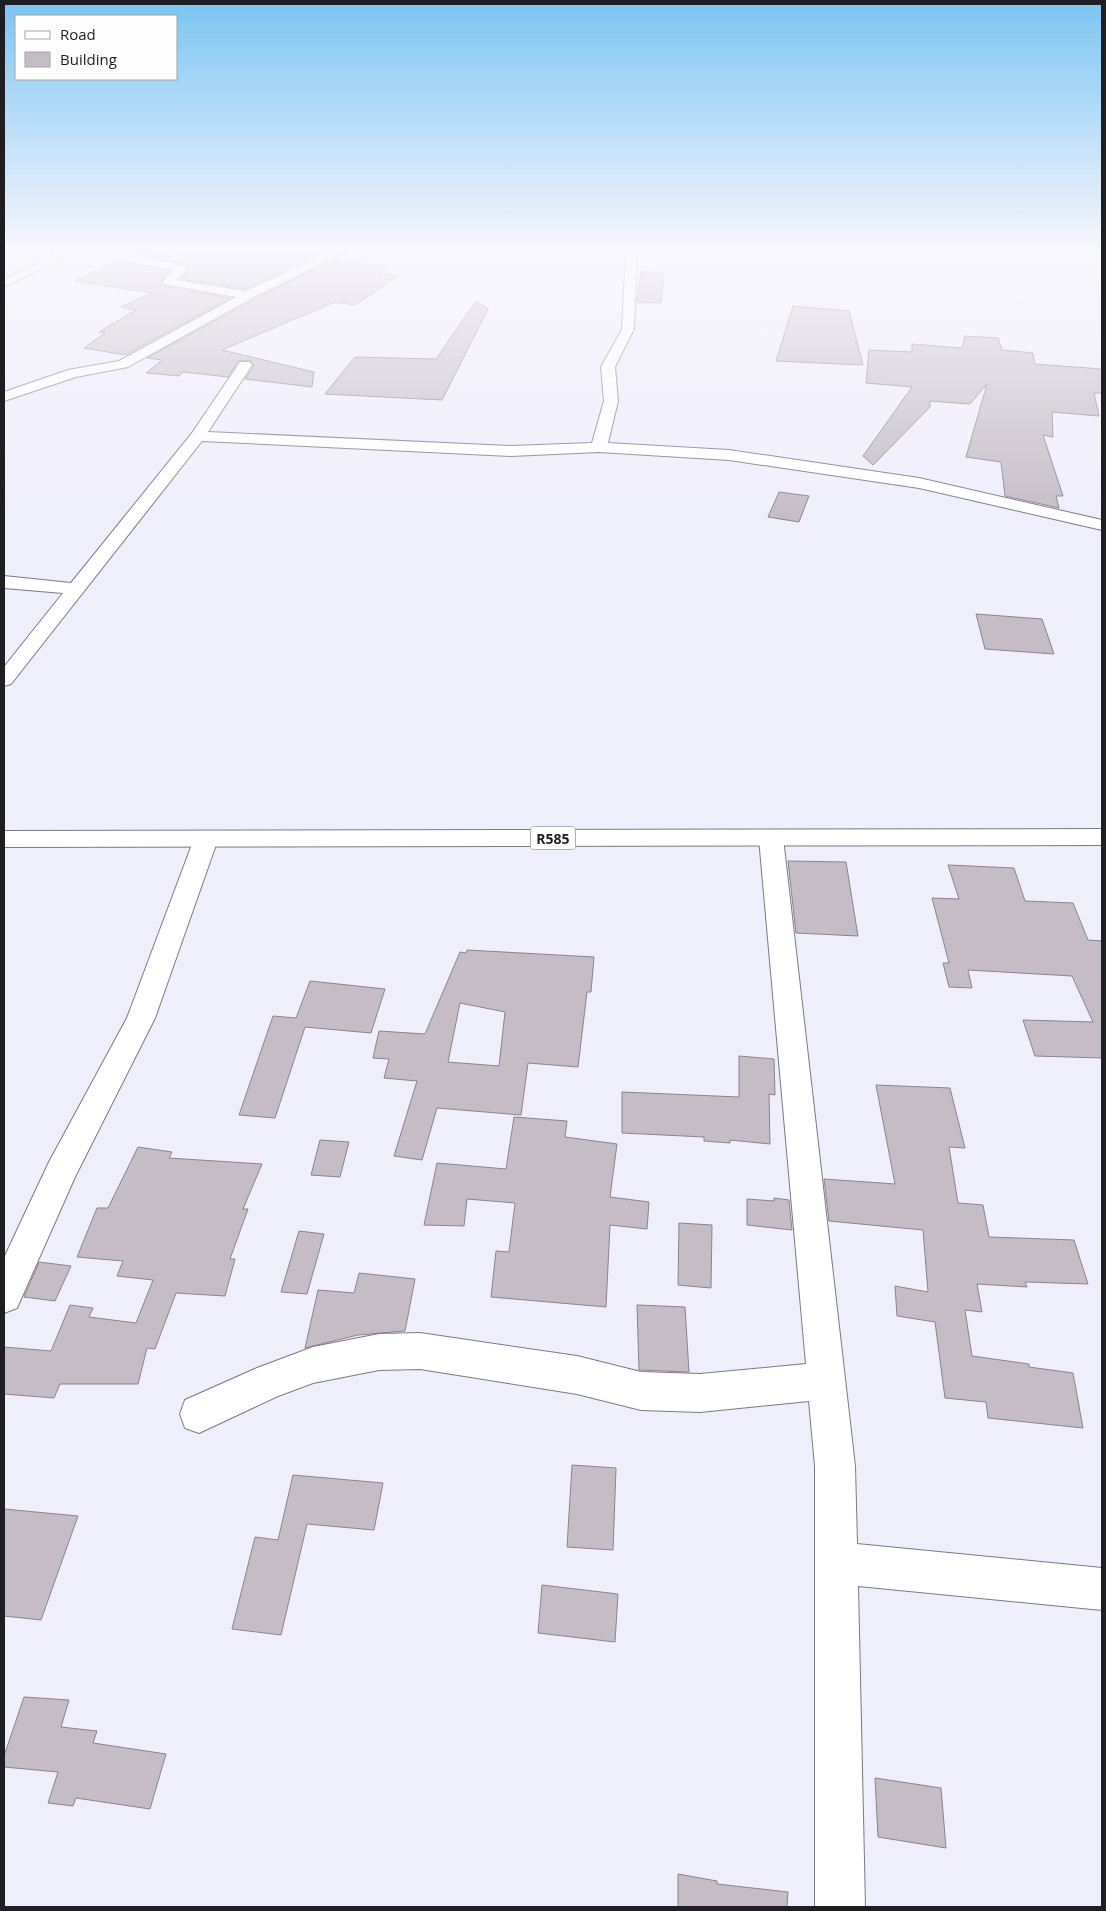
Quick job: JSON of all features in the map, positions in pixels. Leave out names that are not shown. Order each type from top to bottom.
[{"type":"street","points":[[4,397],[73,373],[124,364],[165,341]]},
{"type":"street","points":[[599,447],[611,401],[608,367],[622,341]]},
{"type":"street","points":[[4,680],[198,436],[245,365]]},
{"type":"street","points":[[198,436],[511,451],[599,447],[729,455],[919,483],[1102,525]]},
{"type":"street","points":[[4,582],[76,590]]},
{"type":"street","name":"R585","points":[[4,839],[1102,837]]},
{"type":"street","points":[[771,838],[835,1466],[840,1907]]},
{"type":"street","points":[[4,1296],[61,1172],[142,1018],[206,839]]},
{"type":"street","points":[[199,1414],[314,1364],[352,1359],[379,1352],[420,1351],[577,1375],[641,1391],[700,1393],[826,1382]]},
{"type":"street","points":[[836,1563],[1102,1589]]},
{"type":"building","points":[[94,341],[150,341],[125,355],[84,348]]},
{"type":"building","points":[[178,341],[243,341],[222,350],[314,372],[312,387],[245,379],[254,366],[250,360],[238,361],[228,377],[183,372],[179,376],[146,373],[162,360],[147,358]]},
{"type":"building","points":[[448,341],[472,341],[442,400],[325,394],[355,357],[436,359]]},
{"type":"building","points":[[782,341],[857,341],[863,365],[776,361]]},
{"type":"building","points":[[964,341],[999,341],[1002,350],[1033,353],[1035,364],[1102,369],[1102,393],[1094,393],[1099,416],[1052,412],[1053,437],[1043,435],[1063,496],[1056,496],[1059,508],[1005,496],[1001,462],[966,457],[987,384],[970,404],[930,401],[930,407],[873,465],[863,456],[912,387],[866,383],[869,350],[912,352],[912,344],[962,348]]},
{"type":"building","points":[[779,492],[809,496],[799,522],[768,517]]},
{"type":"building","points":[[976,614],[1042,619],[1054,654],[985,649]]},
{"type":"building","points":[[788,861],[846,862],[858,936],[796,933]]},
{"type":"building","points":[[948,865],[1014,868],[1025,901],[1073,903],[1088,940],[1102,941],[1102,1058],[1035,1056],[1023,1020],[1093,1022],[1072,976],[968,970],[972,988],[949,987],[943,963],[949,963],[932,898],[959,899]]},
{"type":"building","points":[[467,950],[594,957],[591,992],[587,992],[578,1067],[528,1063],[521,1115],[437,1108],[422,1160],[394,1156],[417,1081],[384,1078],[389,1059],[373,1058],[379,1031],[425,1034],[460,952],[466,953]],"holes":[[[460,1003],[505,1012],[499,1066],[448,1062]]]},
{"type":"building","points":[[310,981],[385,989],[371,1033],[305,1027],[275,1118],[239,1115],[273,1016],[296,1018]]},
{"type":"building","points":[[739,1056],[774,1059],[775,1095],[769,1094],[770,1144],[730,1140],[730,1143],[704,1141],[704,1137],[622,1133],[622,1092],[739,1097]]},
{"type":"building","points":[[876,1085],[950,1088],[965,1148],[949,1147],[958,1203],[983,1205],[989,1237],[1074,1240],[1088,1284],[1025,1282],[1027,1287],[977,1284],[982,1312],[965,1310],[972,1356],[1029,1364],[1029,1367],[1073,1373],[1083,1428],[988,1418],[986,1402],[945,1398],[935,1322],[897,1316],[895,1286],[928,1292],[923,1230],[829,1221],[824,1179],[895,1184]]},
{"type":"building","points":[[514,1117],[567,1121],[565,1137],[617,1144],[610,1197],[649,1202],[647,1229],[610,1225],[606,1307],[491,1297],[496,1251],[509,1252],[515,1203],[467,1199],[464,1226],[424,1225],[437,1163],[506,1169]]},
{"type":"building","points":[[320,1140],[349,1142],[340,1177],[311,1175]]},
{"type":"building","points":[[138,1147],[172,1152],[169,1158],[262,1164],[243,1209],[248,1209],[230,1259],[235,1259],[225,1296],[176,1293],[155,1349],[147,1348],[138,1384],[60,1384],[54,1398],[4,1394],[4,1347],[51,1351],[70,1305],[93,1308],[89,1317],[136,1323],[153,1280],[117,1276],[123,1261],[77,1257],[97,1208],[108,1208]]},
{"type":"building","points":[[774,1198],[789,1200],[792,1230],[747,1225],[747,1199],[774,1201]]},
{"type":"building","points":[[679,1223],[712,1225],[711,1288],[678,1285]]},
{"type":"building","points":[[299,1231],[324,1234],[307,1294],[281,1292]]},
{"type":"building","points":[[39,1262],[71,1266],[55,1301],[24,1297]]},
{"type":"building","points":[[359,1273],[415,1279],[405,1331],[358,1335],[305,1348],[318,1290],[354,1293]]},
{"type":"building","points":[[637,1305],[685,1307],[689,1372],[639,1370]]},
{"type":"building","points":[[572,1465],[616,1468],[613,1550],[567,1547]]},
{"type":"building","points":[[293,1475],[383,1483],[374,1530],[307,1524],[281,1635],[232,1629],[255,1537],[278,1540]]},
{"type":"building","points":[[4,1509],[78,1516],[41,1620],[4,1616]]},
{"type":"building","points":[[542,1585],[618,1594],[615,1642],[538,1633]]},
{"type":"building","points":[[24,1697],[69,1700],[61,1727],[97,1731],[93,1743],[166,1754],[150,1809],[76,1798],[73,1806],[48,1803],[58,1772],[4,1767],[4,1756]]},
{"type":"building","points":[[875,1778],[941,1788],[946,1848],[878,1837]]},
{"type":"building","points":[[678,1874],[717,1881],[717,1884],[788,1892],[787,1907],[678,1907]]}]
